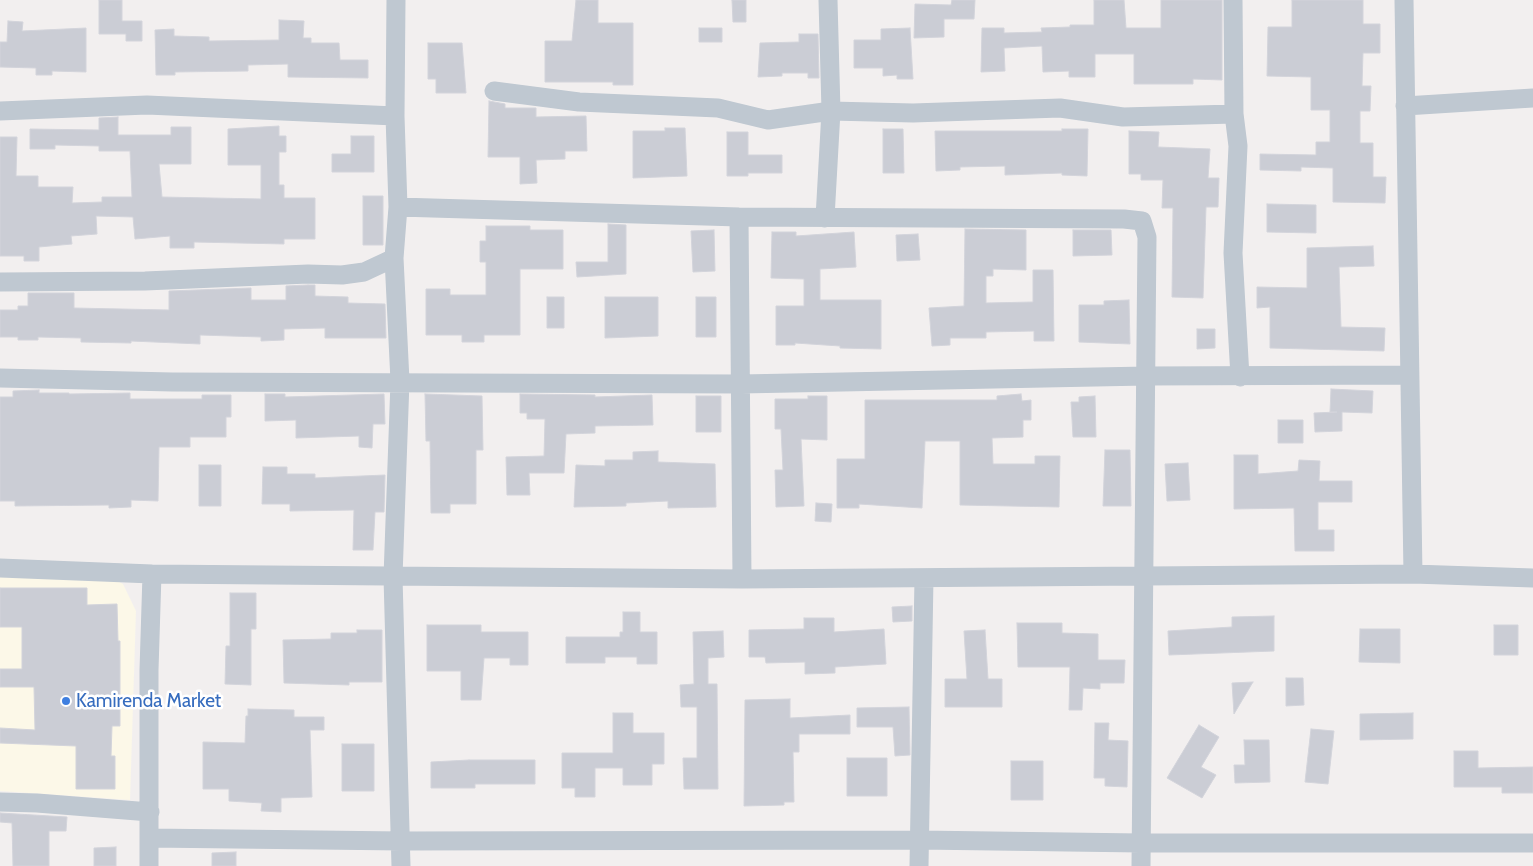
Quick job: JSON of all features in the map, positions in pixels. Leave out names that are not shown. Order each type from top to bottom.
[{"type":"street","points":[[396,0],[395,116],[398,207],[394,258],[400,381],[393,577],[402,866]]},
{"type":"street","points":[[825,218],[831,111],[828,0]]},
{"type":"street","points":[[1233,0],[1234,114],[1238,146],[1233,253],[1240,377]]},
{"type":"street","points":[[1404,0],[1413,574]]},
{"type":"street","points":[[494,92],[579,102],[718,108],[768,120],[831,111],[914,114],[1060,108],[1123,117],[1234,114]]},
{"type":"street","points":[[1405,106],[1533,98]]},
{"type":"street","points":[[0,111],[147,105],[395,116]]},
{"type":"street","points":[[398,207],[740,217],[1124,220],[1142,222],[1147,237],[1141,866]]},
{"type":"street","points":[[740,217],[742,579]]},
{"type":"street","points":[[0,282],[145,281],[308,274],[342,275],[364,272],[394,258]]},
{"type":"street","points":[[0,378],[172,382],[400,381],[741,384],[1146,376],[1409,375]]},
{"type":"street","points":[[0,568],[152,574],[393,577],[742,579],[1145,578],[1413,574],[1533,578]]},
{"type":"street","points":[[150,866],[149,670],[152,574]]},
{"type":"street","points":[[919,866],[924,578]]},
{"type":"street","points":[[0,802],[38,803],[150,812]]},
{"type":"street","points":[[150,838],[402,841],[919,840],[1141,844],[1533,843]]},
{"type":"shaded area","name":"Kamirenda Market","points":[[0,575],[112,578],[123,584],[136,611],[130,800],[0,791]]},
{"type":"building","points":[[99,0],[122,0],[122,21],[142,21],[142,41],[126,41],[126,34],[99,34]]},
{"type":"building","points":[[576,0],[598,0],[598,23],[633,23],[633,85],[613,85],[613,82],[545,82],[545,41],[572,41]]},
{"type":"building","points":[[732,0],[746,0],[746,22],[733,22]]},
{"type":"building","points":[[952,0],[975,0],[974,19],[944,19],[944,37],[914,38],[915,4],[951,5]]},
{"type":"building","points":[[1094,0],[1124,0],[1126,28],[1161,28],[1161,0],[1222,0],[1222,80],[1193,79],[1193,84],[1134,84],[1134,54],[1095,54],[1095,77],[1069,77],[1069,71],[1043,72],[1042,46],[1004,48],[1005,71],[981,72],[982,28],[1004,28],[1004,33],[1042,32],[1041,28],[1094,25]]},
{"type":"building","points":[[1292,0],[1363,0],[1363,24],[1380,24],[1380,53],[1363,53],[1362,86],[1371,86],[1370,111],[1360,111],[1360,143],[1373,143],[1373,177],[1386,177],[1385,203],[1333,202],[1333,168],[1301,167],[1301,171],[1260,170],[1260,154],[1316,155],[1316,142],[1330,142],[1330,110],[1311,110],[1311,77],[1267,76],[1268,27],[1292,27]]},
{"type":"building","points":[[279,20],[304,21],[303,38],[311,38],[311,43],[339,43],[340,60],[368,60],[368,78],[288,77],[288,64],[248,65],[248,71],[175,72],[175,75],[156,75],[155,30],[174,29],[174,36],[209,37],[209,41],[279,40]]},
{"type":"building","points":[[8,21],[23,22],[22,31],[86,28],[86,72],[52,71],[52,75],[36,75],[36,68],[0,67],[0,42],[7,42]]},
{"type":"building","points":[[699,28],[722,28],[722,42],[699,42]]},
{"type":"building","points":[[910,28],[913,79],[897,79],[897,75],[883,76],[883,68],[854,68],[854,40],[881,40],[881,29]]},
{"type":"building","points":[[799,34],[818,34],[819,78],[808,78],[808,73],[782,73],[782,76],[758,77],[760,43],[799,42]]},
{"type":"building","points":[[428,43],[462,43],[466,93],[436,93],[436,79],[428,79]]},
{"type":"building","points":[[489,101],[505,104],[505,108],[536,108],[536,117],[586,116],[587,151],[565,151],[565,159],[536,160],[537,183],[520,184],[520,157],[488,157]]},
{"type":"building","points":[[118,117],[118,135],[171,135],[171,127],[191,127],[191,164],[159,164],[162,197],[261,199],[261,165],[228,165],[228,129],[279,126],[279,136],[286,136],[286,152],[279,152],[279,185],[284,185],[284,198],[315,198],[315,239],[284,239],[284,244],[194,242],[194,248],[170,248],[170,236],[135,239],[133,217],[96,216],[97,234],[71,236],[72,244],[39,247],[39,261],[24,261],[24,256],[0,256],[0,137],[17,137],[16,176],[38,176],[38,187],[73,187],[72,203],[102,202],[102,197],[132,197],[130,151],[99,151],[99,146],[55,145],[55,149],[30,149],[30,129],[99,130],[99,118]]},
{"type":"building","points":[[665,128],[685,128],[687,176],[633,178],[633,131],[665,131]]},
{"type":"building","points":[[883,129],[903,129],[904,173],[883,173]]},
{"type":"building","points":[[1062,129],[1088,129],[1087,176],[1062,175],[1062,173],[1005,175],[1005,166],[960,167],[960,170],[936,171],[935,131],[1062,131]]},
{"type":"building","points":[[1129,131],[1159,132],[1158,147],[1210,149],[1208,178],[1219,178],[1218,207],[1206,207],[1203,298],[1172,297],[1173,208],[1162,208],[1163,180],[1141,180],[1141,174],[1129,174]]},
{"type":"building","points":[[727,132],[748,132],[748,155],[782,155],[782,173],[748,173],[748,176],[727,176]]},
{"type":"building","points":[[351,136],[374,136],[374,172],[332,172],[332,154],[351,154]]},
{"type":"building","points":[[363,196],[383,196],[383,245],[363,245]]},
{"type":"building","points":[[1267,204],[1316,205],[1316,233],[1267,232]]},
{"type":"building","points":[[608,224],[626,225],[626,274],[577,277],[576,262],[608,262]]},
{"type":"building","points":[[486,226],[530,226],[530,230],[563,230],[563,269],[520,269],[520,335],[484,335],[484,342],[462,342],[462,335],[426,335],[426,289],[450,289],[450,295],[486,295],[486,262],[480,262],[480,241],[486,241]]},
{"type":"building","points":[[965,229],[1026,230],[1026,270],[993,269],[993,276],[986,276],[986,303],[1033,302],[1033,270],[1053,270],[1054,341],[1034,341],[1034,331],[986,332],[986,338],[950,338],[950,345],[932,346],[929,308],[964,306]]},
{"type":"building","points":[[714,230],[715,271],[693,272],[691,231]]},
{"type":"building","points":[[1073,230],[1111,230],[1112,255],[1073,256]]},
{"type":"building","points":[[772,232],[796,232],[796,236],[854,232],[856,267],[820,269],[820,300],[881,300],[881,349],[840,348],[840,346],[795,343],[795,345],[776,345],[776,306],[804,306],[804,279],[771,278]]},
{"type":"building","points":[[918,234],[920,260],[897,261],[896,235]]},
{"type":"building","points":[[1373,246],[1374,266],[1339,267],[1341,327],[1385,328],[1384,351],[1270,348],[1270,307],[1257,308],[1257,287],[1307,288],[1307,248]]},
{"type":"building","points":[[315,285],[315,296],[348,297],[348,303],[385,304],[386,338],[325,338],[325,328],[284,329],[284,340],[261,341],[261,337],[200,335],[200,344],[131,341],[131,343],[81,342],[81,338],[38,337],[38,340],[18,340],[18,337],[0,337],[0,310],[18,310],[18,306],[28,306],[28,293],[74,293],[74,308],[169,310],[169,291],[251,288],[251,300],[286,300],[286,286]]},
{"type":"building","points":[[547,297],[564,297],[564,328],[547,328]]},
{"type":"building","points":[[605,297],[658,297],[658,336],[605,338]]},
{"type":"building","points":[[696,297],[716,297],[716,337],[696,337]]},
{"type":"building","points":[[1129,300],[1130,344],[1079,342],[1079,305],[1104,305],[1104,301]]},
{"type":"building","points":[[1197,329],[1215,329],[1215,348],[1197,349]]},
{"type":"building","points":[[1331,389],[1373,391],[1372,413],[1342,412],[1342,431],[1315,432],[1314,413],[1337,412],[1330,412]]},
{"type":"building","points":[[39,390],[39,393],[69,394],[130,393],[130,399],[202,399],[202,395],[231,395],[231,417],[226,417],[226,437],[190,437],[190,447],[159,447],[158,501],[131,500],[131,507],[109,508],[109,505],[15,506],[15,501],[0,501],[0,397],[13,397],[13,391]]},
{"type":"building","points":[[265,394],[285,394],[285,397],[384,394],[385,424],[373,424],[372,448],[359,447],[359,436],[296,438],[296,420],[265,421]]},
{"type":"building","points":[[425,394],[482,396],[483,450],[476,450],[476,504],[450,504],[450,513],[431,513],[430,441],[426,441]]},
{"type":"building","points":[[520,394],[595,395],[595,397],[652,395],[653,425],[595,426],[595,433],[566,434],[564,473],[529,473],[530,495],[507,495],[506,457],[544,456],[545,419],[527,419],[527,413],[520,413]]},
{"type":"building","points":[[1021,394],[1022,401],[1031,400],[1031,420],[1023,420],[1023,437],[992,438],[993,464],[1035,464],[1035,456],[1060,456],[1059,507],[960,505],[960,441],[925,441],[922,508],[859,504],[859,508],[837,508],[837,459],[865,459],[865,400],[997,400],[997,396]]},
{"type":"building","points":[[696,396],[721,396],[721,432],[696,432]]},
{"type":"building","points":[[808,396],[827,396],[827,440],[801,439],[804,506],[776,507],[775,470],[783,470],[781,429],[775,429],[775,399],[808,399]]},
{"type":"building","points":[[1095,396],[1096,437],[1073,437],[1071,402],[1079,402],[1079,397]]},
{"type":"building","points":[[1278,420],[1303,420],[1303,443],[1278,443]]},
{"type":"building","points":[[1105,450],[1130,450],[1131,506],[1103,506]]},
{"type":"building","points":[[658,451],[658,462],[715,464],[716,507],[668,508],[668,501],[626,503],[626,506],[574,507],[576,465],[605,466],[605,460],[633,460],[633,452]]},
{"type":"building","points":[[1234,455],[1258,455],[1258,474],[1298,471],[1299,460],[1320,461],[1319,481],[1352,481],[1352,502],[1318,502],[1318,530],[1334,530],[1334,551],[1295,551],[1294,508],[1234,509]]},
{"type":"building","points":[[1188,463],[1190,500],[1167,501],[1165,464]]},
{"type":"building","points":[[199,465],[221,465],[221,506],[199,506]]},
{"type":"building","points":[[263,467],[287,467],[287,474],[315,474],[315,478],[385,475],[384,512],[375,512],[373,550],[353,550],[354,510],[290,511],[290,504],[262,504]]},
{"type":"building","points":[[816,503],[832,504],[831,522],[815,521]]},
{"type":"building","points":[[0,588],[87,588],[87,605],[117,604],[118,641],[120,641],[120,726],[112,726],[111,756],[115,756],[115,789],[76,789],[76,746],[0,743],[0,728],[35,730],[34,687],[0,687],[0,669],[22,669],[22,627],[0,627]]},
{"type":"building","points":[[230,593],[256,593],[256,629],[251,629],[251,685],[225,684],[226,646],[230,646]]},
{"type":"building","points":[[912,606],[912,621],[893,622],[892,607]]},
{"type":"building","points":[[623,612],[640,612],[640,632],[657,632],[657,664],[637,664],[637,657],[605,657],[605,663],[566,663],[566,637],[620,637],[620,632],[623,632]]},
{"type":"building","points":[[1274,616],[1274,651],[1169,655],[1168,631],[1232,627],[1232,617]]},
{"type":"building","points":[[804,618],[834,618],[834,632],[884,629],[886,664],[835,667],[835,673],[805,674],[805,662],[766,663],[765,657],[749,657],[749,630],[804,629]]},
{"type":"building","points":[[1017,623],[1062,623],[1062,633],[1098,634],[1098,660],[1125,660],[1124,683],[1100,683],[1100,689],[1083,688],[1082,710],[1069,710],[1070,667],[1018,667]]},
{"type":"building","points":[[427,625],[481,625],[481,632],[528,632],[528,665],[510,665],[510,658],[484,658],[481,700],[461,700],[461,671],[427,671]]},
{"type":"building","points":[[1494,625],[1518,625],[1518,655],[1494,655]]},
{"type":"building","points":[[1360,629],[1400,629],[1400,663],[1359,662]]},
{"type":"building","points":[[357,630],[382,630],[382,682],[349,682],[349,685],[284,683],[283,640],[331,639],[331,633],[357,633]]},
{"type":"building","points":[[985,630],[988,679],[1002,679],[1002,707],[945,707],[945,679],[967,679],[964,631]]},
{"type":"building","points":[[723,631],[724,657],[708,658],[708,684],[717,684],[718,789],[684,789],[683,758],[697,758],[697,707],[681,707],[680,685],[694,684],[693,632]]},
{"type":"building","points":[[1286,678],[1303,678],[1304,705],[1286,706]]},
{"type":"building","points":[[1253,682],[1234,714],[1232,683]]},
{"type":"building","points":[[790,699],[790,718],[850,715],[850,734],[799,734],[799,752],[793,752],[794,802],[784,802],[784,805],[744,806],[745,700]]},
{"type":"building","points":[[909,707],[910,755],[895,756],[893,727],[857,727],[857,708]]},
{"type":"building","points":[[248,709],[294,710],[294,717],[324,717],[324,730],[310,730],[312,797],[281,798],[281,812],[261,811],[262,803],[229,801],[229,789],[203,789],[203,742],[245,743]]},
{"type":"building","points":[[613,713],[633,713],[633,733],[664,733],[664,764],[652,764],[652,785],[623,785],[623,768],[595,768],[595,797],[575,797],[575,788],[562,788],[562,753],[613,753]]},
{"type":"building","points":[[1413,713],[1413,739],[1360,740],[1360,714]]},
{"type":"building","points":[[1095,723],[1109,723],[1108,740],[1128,741],[1127,787],[1105,786],[1105,778],[1094,778]]},
{"type":"building","points":[[1199,725],[1219,737],[1201,767],[1216,775],[1202,798],[1167,778]]},
{"type":"building","points":[[1311,729],[1334,731],[1328,784],[1305,782]]},
{"type":"building","points":[[1244,740],[1269,740],[1270,782],[1235,783],[1234,765],[1245,765]]},
{"type":"building","points":[[342,744],[374,744],[374,791],[342,791]]},
{"type":"building","points":[[1454,751],[1478,751],[1478,768],[1533,767],[1533,793],[1502,793],[1502,787],[1454,787]]},
{"type":"building","points":[[847,758],[887,758],[887,796],[847,796]]},
{"type":"building","points":[[535,760],[535,784],[475,784],[475,788],[431,788],[431,762]]},
{"type":"building","points":[[1011,761],[1043,761],[1043,800],[1011,800]]},
{"type":"building","points":[[0,813],[67,817],[66,831],[49,831],[49,866],[13,866],[12,823],[0,822]]},
{"type":"building","points":[[116,847],[116,866],[94,866],[94,848]]},
{"type":"building","points":[[236,852],[236,866],[212,866],[212,853]]},
{"type":"place","name":"Kamirenda Market","points":[[66,701]]}]
